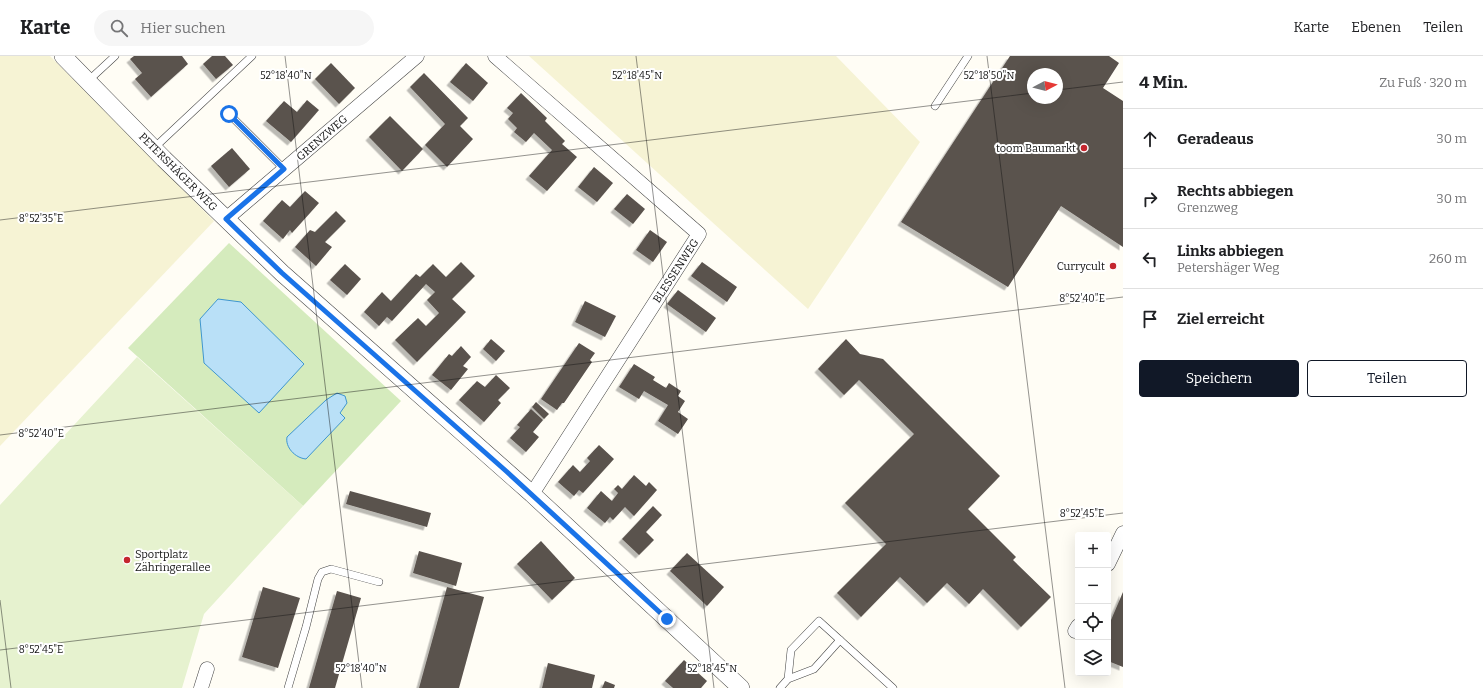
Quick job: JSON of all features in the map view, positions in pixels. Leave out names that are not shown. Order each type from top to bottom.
[{"type":"street","name":"PETERSHÄGER WEG","points":[[64,56],[154,148],[282,273],[532,494],[741,688]]},
{"type":"street","name":"GRENZWEG","points":[[226,219],[417,56]]},
{"type":"street","name":"BLESSENWEG","points":[[496,56],[699,234],[532,494]]},
{"type":"street","points":[[1111,558],[1123,534]]},
{"type":"street","points":[[201,688],[207,669]]},
{"type":"lane","points":[[88,81],[115,56]]},
{"type":"lane","points":[[154,148],[252,56]]},
{"type":"lane","points":[[935,106],[968,56]]},
{"type":"lane","points":[[229,114],[284,169]]},
{"type":"lane","points":[[288,688],[318,579],[322,572],[331,569],[380,582]]},
{"type":"lane","points":[[788,679],[791,650],[819,621],[893,688]]},
{"type":"lane","points":[[780,688],[788,679],[814,669],[840,640]]},
{"type":"shaded area","points":[[0,56],[50,56],[214,221],[0,446]]},
{"type":"shaded area","points":[[529,56],[836,56],[920,142],[808,309]]},
{"type":"green space","points":[[229,243],[401,401],[303,506],[128,348]]},
{"type":"green space","name":"Sportplatz Zähringerallee","points":[[137,357],[303,506],[204,614],[182,688],[0,688],[0,505]]},
{"type":"water","points":[[218,299],[241,302],[304,364],[259,413],[204,363],[200,319]]},
{"type":"water","points":[[337,393],[345,396],[347,403],[340,413],[345,418],[306,459],[298,457],[289,448],[287,437],[326,400]]},
{"type":"building","points":[[134,56],[182,56],[188,64],[151,97],[135,79],[142,73],[130,59]]},
{"type":"building","points":[[212,56],[225,56],[233,65],[216,79],[203,64]]},
{"type":"building","points":[[1010,56],[1109,56],[1119,63],[1103,88],[1123,101],[1123,247],[1061,206],[1008,287],[901,222]]},
{"type":"building","points":[[331,63],[355,88],[339,104],[315,79]]},
{"type":"building","points":[[466,63],[488,83],[473,101],[450,82]]},
{"type":"building","points":[[424,73],[468,118],[460,126],[473,139],[447,167],[425,145],[445,124],[410,87]]},
{"type":"building","points":[[521,93],[547,118],[545,121],[565,141],[562,144],[577,157],[547,191],[529,176],[552,150],[534,133],[526,142],[514,132],[517,128],[508,119],[513,113],[507,108]]},
{"type":"building","points":[[307,100],[319,110],[291,142],[266,121],[284,101],[297,112]]},
{"type":"building","points":[[390,116],[423,149],[402,171],[369,137]]},
{"type":"building","points":[[232,148],[250,169],[229,187],[211,166]]},
{"type":"building","points":[[594,167],[613,183],[597,202],[578,187]]},
{"type":"building","points":[[305,191],[319,203],[292,233],[290,230],[283,239],[263,221],[282,200],[290,207]]},
{"type":"building","points":[[627,194],[645,209],[633,224],[614,209]]},
{"type":"building","points":[[336,211],[346,221],[325,242],[332,247],[316,266],[295,247],[310,230],[315,232]]},
{"type":"building","points":[[650,230],[667,242],[653,262],[636,250]]},
{"type":"building","points":[[461,262],[475,276],[452,299],[466,312],[417,362],[395,340],[418,318],[426,326],[439,313],[427,300],[435,292],[426,284],[392,321],[387,317],[379,326],[364,312],[382,292],[391,301],[416,274],[420,277],[433,264],[446,277]]},
{"type":"building","points":[[702,262],[737,287],[727,302],[691,276]]},
{"type":"building","points":[[345,264],[361,279],[347,295],[330,280]]},
{"type":"building","points":[[678,290],[716,318],[706,332],[667,304]]},
{"type":"building","points":[[585,301],[616,316],[605,337],[575,322]]},
{"type":"building","points":[[491,339],[505,351],[496,361],[483,349]]},
{"type":"building","points":[[846,339],[860,354],[883,359],[1000,476],[968,509],[1016,557],[1013,560],[1051,597],[1021,627],[983,589],[969,604],[947,583],[927,603],[900,577],[861,617],[837,593],[886,544],[845,503],[914,434],[859,380],[844,395],[818,369]]},
{"type":"building","points":[[579,343],[595,353],[590,360],[592,362],[564,403],[562,403],[557,410],[541,399]]},
{"type":"building","points":[[461,346],[471,357],[463,366],[468,369],[451,390],[432,375],[449,354],[452,356]]},
{"type":"building","points":[[634,364],[655,377],[653,380],[666,388],[669,383],[681,391],[678,396],[685,401],[678,412],[688,419],[678,434],[658,421],[668,405],[644,391],[639,399],[619,387]]},
{"type":"building","points":[[496,375],[510,388],[498,400],[501,403],[484,422],[459,400],[477,381],[485,387]]},
{"type":"building","points":[[536,402],[549,414],[544,419],[532,407]]},
{"type":"building","points":[[531,409],[543,420],[533,432],[539,437],[526,452],[510,438],[520,427],[517,425]]},
{"type":"building","points":[[599,445],[614,459],[583,493],[579,490],[574,496],[558,482],[573,465],[580,472],[590,461],[587,458]]},
{"type":"building","points":[[634,475],[646,486],[649,482],[657,490],[634,516],[625,507],[613,520],[610,517],[605,523],[587,508],[601,491],[612,501],[618,493],[614,489],[618,485],[622,489]]},
{"type":"building","points":[[350,491],[431,513],[427,527],[346,504]]},
{"type":"building","points":[[653,506],[662,515],[646,532],[654,540],[639,555],[622,539]]},
{"type":"building","points":[[541,541],[575,578],[552,600],[517,564]]},
{"type":"building","points":[[419,551],[462,563],[456,586],[413,573]]},
{"type":"building","points":[[687,553],[724,587],[707,606],[670,571]]},
{"type":"building","points":[[263,587],[300,598],[278,668],[242,657]]},
{"type":"building","points":[[447,587],[484,597],[459,688],[419,688]]},
{"type":"building","points":[[337,591],[361,598],[335,688],[309,688]]},
{"type":"building","points":[[1123,592],[1123,667],[1111,662],[1111,620]]},
{"type":"building","points":[[684,660],[707,681],[701,688],[673,688],[665,681]]},
{"type":"building","points":[[548,663],[595,675],[592,688],[542,688]]},
{"type":"building","points":[[605,681],[615,685],[614,688],[602,688]]},
{"type":"place","name":"toom Baumarkt","points":[[1084,148]]},
{"type":"place","name":"Currycult","points":[[1113,266]]},
{"type":"place","name":"Sportplatz Zähringerallee","points":[[127,560]]},
{"type":"route","points":[[229,114],[284,169],[226,219],[282,273],[506,471],[667,619]]}]
